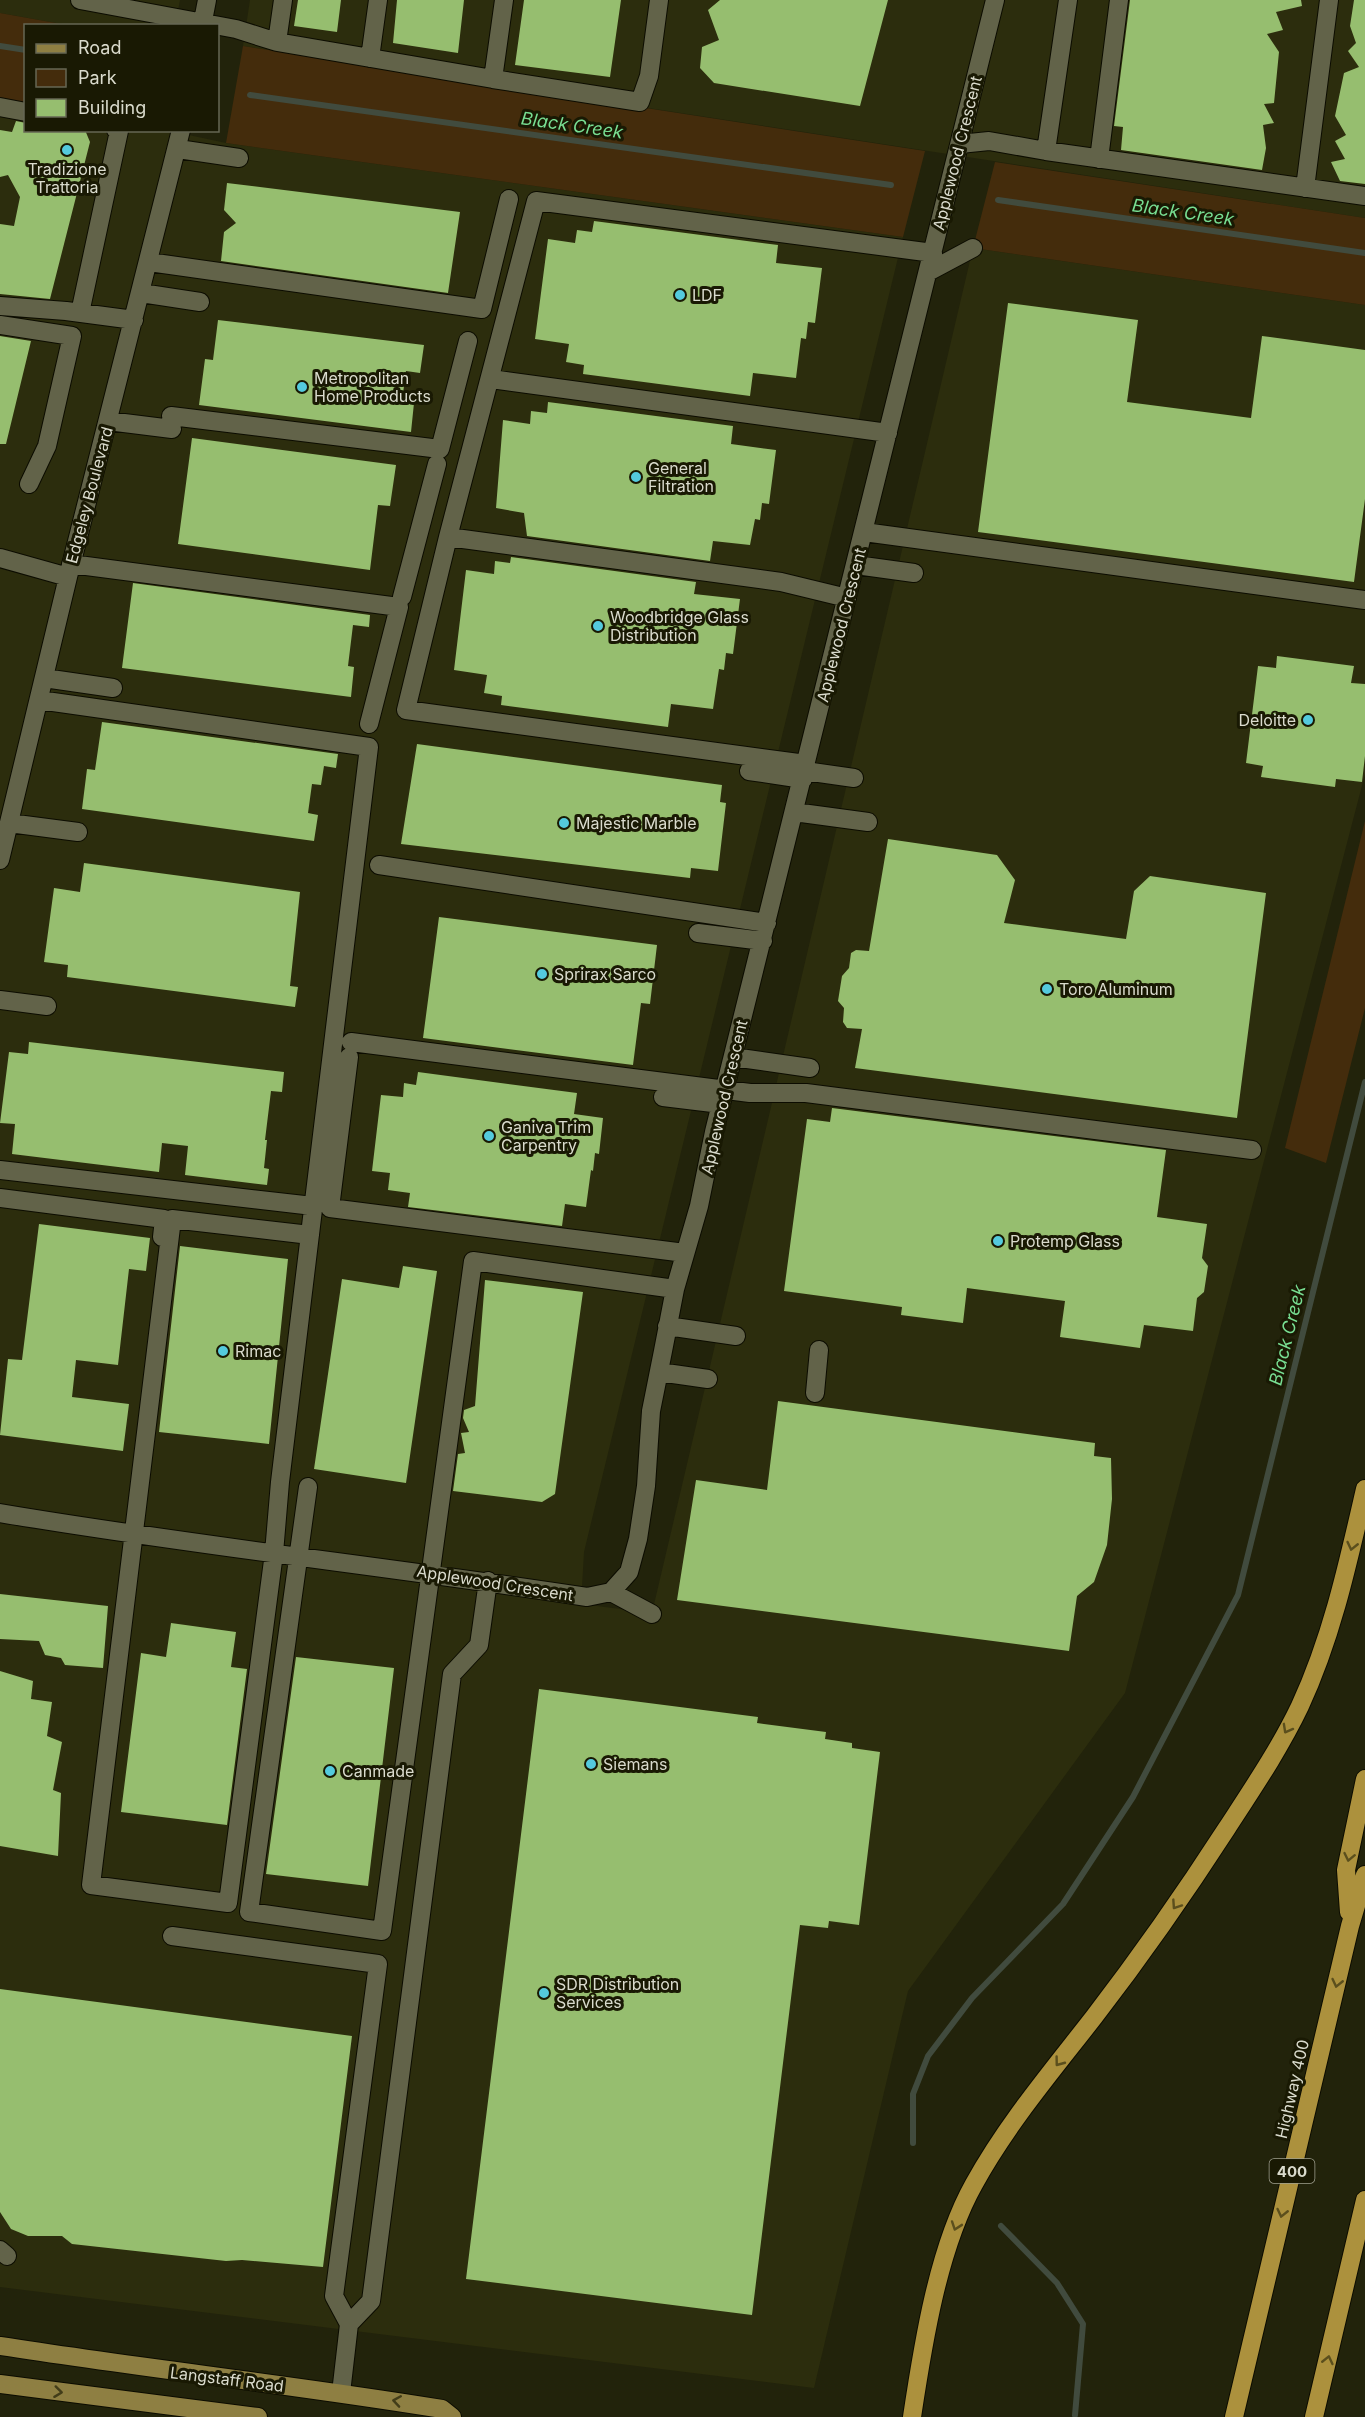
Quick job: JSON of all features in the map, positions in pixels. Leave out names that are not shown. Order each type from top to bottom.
[{"type":"highway","points":[[912,2417],[920,2359],[938,2281],[956,2222],[973,2184],[1007,2131],[1141,1956],[1261,1777],[1300,1706],[1332,1624],[1365,1489]]},
{"type":"highway","points":[[1350,1926],[1346,1870],[1365,1779]]},
{"type":"highway","name":"Highway 400","points":[[1234,2417],[1350,1926],[1365,1875]]},
{"type":"highway","points":[[1314,2417],[1365,2200]]},
{"type":"main road","name":"Langstaff Road","points":[[0,2346],[148,2369],[341,2393],[442,2409],[452,2417]]},
{"type":"main road","name":"Langstaff Road","points":[[0,2384],[258,2417]]},
{"type":"street","points":[[80,0],[148,6],[202,24],[207,0]]},
{"type":"street","points":[[277,42],[283,0]]},
{"type":"street","points":[[370,58],[378,0]]},
{"type":"street","points":[[493,80],[504,0]]},
{"type":"street","points":[[219,26],[236,28],[277,42],[493,80],[640,102],[649,76],[659,0]]},
{"type":"street","name":"Applewood Crescent","points":[[0,1513],[130,1535],[430,1573],[587,1597],[611,1592],[629,1572],[638,1539],[646,1486],[651,1411],[675,1289],[699,1206],[722,1097],[763,941],[995,0]]},
{"type":"street","points":[[1046,152],[1068,0]]},
{"type":"street","points":[[1099,159],[1119,0]]},
{"type":"street","points":[[1305,188],[1329,0]]},
{"type":"street","points":[[0,107],[24,112]]},
{"type":"street","points":[[80,313],[119,132]]},
{"type":"street","name":"Edgeley Boulevard","points":[[0,860],[71,565],[181,132]]},
{"type":"street","points":[[960,144],[989,141],[1046,152],[1365,196]]},
{"type":"street","points":[[178,149],[239,158]]},
{"type":"street","points":[[149,262],[482,309],[509,199]]},
{"type":"street","points":[[854,778],[406,710],[448,537],[536,201],[933,253]]},
{"type":"street","points":[[928,272],[973,248]]},
{"type":"street","points":[[141,293],[200,302]]},
{"type":"street","points":[[0,306],[134,320]]},
{"type":"street","points":[[0,325],[72,336],[47,446],[29,484]]},
{"type":"street","points":[[108,421],[172,423],[440,449],[468,341]]},
{"type":"street","points":[[491,379],[888,434]]},
{"type":"street","points":[[402,597],[437,464]]},
{"type":"street","points":[[864,532],[1365,600]]},
{"type":"street","points":[[448,537],[781,582],[847,598]]},
{"type":"street","points":[[0,558],[399,607],[369,724]]},
{"type":"street","points":[[71,565],[153,564]]},
{"type":"street","points":[[856,565],[914,573]]},
{"type":"street","points":[[44,678],[113,688]]},
{"type":"street","points":[[0,1198],[164,1219],[92,1885],[228,1903],[274,1553],[280,1482],[369,747],[39,700]]},
{"type":"street","points":[[749,771],[804,772]]},
{"type":"street","points":[[794,812],[868,822]]},
{"type":"street","points":[[9,823],[78,832]]},
{"type":"street","points":[[379,865],[767,923]]},
{"type":"street","points":[[698,933],[763,941]]},
{"type":"street","points":[[0,1000],[47,1006]]},
{"type":"street","points":[[685,1253],[330,1208],[350,1050],[722,1097]]},
{"type":"street","points":[[733,1057],[810,1068]]},
{"type":"street","points":[[774,1094],[780,1064]]},
{"type":"street","points":[[663,1097],[806,1093],[1252,1150]]},
{"type":"street","points":[[0,1170],[313,1206]]},
{"type":"street","points":[[117,1595],[130,1535],[172,1219],[310,1235]]},
{"type":"street","points":[[308,1487],[249,1912],[382,1930],[473,1261],[675,1289]]},
{"type":"street","points":[[668,1326],[736,1336]]},
{"type":"street","points":[[815,1393],[819,1350]]},
{"type":"street","points":[[659,1372],[708,1379]]},
{"type":"street","points":[[349,2324],[372,2301],[452,1674],[479,1645],[488,1581]]},
{"type":"street","points":[[611,1592],[652,1614]]},
{"type":"street","points":[[172,1936],[378,1964],[334,2296],[349,2324],[341,2393]]},
{"type":"shaded area","points":[[0,0],[180,0],[175,24],[61,24],[0,13]]},
{"type":"shaded area","points":[[250,0],[1365,0],[1365,218],[243,46]]},
{"type":"shaded area","points":[[0,99],[24,104],[24,132],[175,132],[226,143],[903,237],[584,1552],[581,1604],[652,1613],[973,248],[1365,305],[1365,774],[1125,1693],[908,1991],[814,2388],[0,2287]]},
{"type":"green space","points":[[0,13],[61,24],[24,24],[24,104],[0,99]]},
{"type":"green space","points":[[243,46],[925,151],[903,237],[226,143]]},
{"type":"green space","points":[[995,162],[1365,218],[1365,305],[973,248]]},
{"type":"green space","points":[[1365,821],[1365,1008],[1326,1163],[1285,1148]]},
{"type":"building","points":[[298,0],[341,0],[337,32],[294,26]]},
{"type":"building","points":[[397,0],[464,0],[458,53],[393,43]]},
{"type":"building","points":[[524,0],[621,0],[610,77],[515,65]]},
{"type":"building","points":[[720,0],[888,0],[860,106],[714,83],[700,68],[702,47],[719,40],[708,10]]},
{"type":"building","points":[[1130,0],[1301,0],[1302,6],[1276,12],[1283,30],[1267,34],[1279,52],[1274,103],[1264,104],[1274,123],[1263,125],[1266,148],[1262,170],[1121,150],[1123,127],[1114,126]]},
{"type":"building","points":[[1354,0],[1365,0],[1365,184],[1340,181],[1331,162],[1345,159],[1335,141],[1346,135],[1335,116],[1344,73],[1359,67],[1348,51],[1356,43],[1350,26]]},
{"type":"building","points":[[16,121],[24,123],[24,132],[86,132],[90,142],[50,299],[0,294],[0,224],[14,226],[20,197],[8,175],[0,177],[0,130],[12,132]]},
{"type":"building","points":[[227,183],[460,212],[448,293],[221,261],[224,232],[236,223],[224,210]]},
{"type":"building","name":"LDF","points":[[594,221],[778,245],[776,263],[822,268],[815,323],[808,322],[806,339],[801,338],[796,378],[753,373],[750,396],[583,374],[584,365],[566,362],[569,344],[535,339],[548,239],[575,243],[577,230],[592,232]]},
{"type":"building","points":[[1008,303],[1138,320],[1127,402],[1251,418],[1262,336],[1365,350],[1365,499],[1354,582],[978,532]]},
{"type":"building","name":"Metropolitan Home Products","points":[[218,320],[424,345],[420,373],[406,371],[402,401],[414,403],[411,432],[199,405],[205,359],[213,360]]},
{"type":"building","points":[[0,336],[31,341],[6,444],[0,444]]},
{"type":"building","name":"General Filtration","points":[[548,402],[733,426],[731,444],[776,450],[769,504],[762,503],[760,520],[755,519],[750,545],[713,541],[710,561],[527,536],[524,513],[496,508],[503,420],[530,424],[531,411],[547,413]]},
{"type":"building","points":[[192,438],[396,465],[390,506],[378,505],[370,570],[178,544]]},
{"type":"building","name":"Woodbridge Glass Distribution","points":[[511,557],[696,582],[694,594],[740,599],[733,654],[726,653],[724,670],[719,669],[713,709],[671,704],[668,727],[501,705],[502,696],[484,693],[487,675],[454,670],[466,570],[494,574],[495,561],[510,563]]},
{"type":"building","points":[[133,583],[370,615],[369,627],[353,625],[348,666],[354,667],[351,697],[122,668]]},
{"type":"building","name":"Deloitte","points":[[1277,656],[1354,666],[1351,683],[1365,684],[1365,756],[1362,782],[1336,779],[1335,787],[1261,777],[1263,766],[1246,763],[1258,666],[1276,668]]},
{"type":"building","points":[[102,722],[338,754],[336,768],[324,766],[321,785],[312,784],[308,813],[318,815],[314,841],[82,809],[87,769],[95,770]]},
{"type":"building","name":"Majestic Marble","points":[[417,744],[722,785],[720,802],[726,803],[718,871],[691,868],[690,878],[401,844]]},
{"type":"building","name":"Toro Aluminum","points":[[888,839],[997,855],[1015,880],[1004,923],[1126,939],[1134,891],[1150,876],[1266,893],[1237,1118],[855,1068],[862,1029],[847,1028],[843,1022],[844,1008],[838,1001],[842,976],[849,968],[851,953],[856,950],[869,951]]},
{"type":"building","points":[[84,863],[300,892],[290,986],[298,987],[295,1007],[67,977],[68,965],[44,962],[54,888],[80,892]]},
{"type":"building","name":"Sprirax Sarco","points":[[439,917],[657,945],[650,1004],[641,1003],[633,1065],[423,1038]]},
{"type":"building","points":[[29,1042],[284,1072],[282,1092],[271,1091],[265,1140],[267,1140],[264,1168],[269,1169],[267,1185],[185,1175],[188,1146],[162,1143],[159,1172],[12,1154],[15,1124],[0,1123],[9,1052],[28,1054]]},
{"type":"building","name":"Ganiva Trim Carpentry","points":[[418,1072],[577,1093],[574,1114],[603,1118],[599,1154],[595,1153],[586,1207],[565,1204],[562,1226],[408,1207],[410,1193],[388,1190],[390,1173],[372,1171],[381,1095],[403,1097],[404,1083],[416,1085]]},
{"type":"building","name":"Protemp Glass","points":[[832,1108],[1166,1150],[1157,1217],[1207,1224],[1202,1258],[1208,1266],[1204,1292],[1197,1298],[1193,1331],[1144,1325],[1140,1348],[1060,1337],[1065,1301],[967,1288],[963,1323],[901,1315],[902,1307],[784,1291],[807,1119],[830,1122]]},
{"type":"building","points":[[39,1224],[150,1238],[146,1271],[129,1269],[118,1365],[76,1360],[72,1397],[129,1404],[123,1451],[0,1435],[8,1359],[22,1360]]},
{"type":"building","name":"Rimac","points":[[180,1246],[288,1259],[269,1444],[159,1432]]},
{"type":"building","points":[[403,1266],[437,1271],[406,1483],[314,1469],[342,1279],[399,1288]]},
{"type":"building","points":[[485,1280],[583,1292],[555,1494],[542,1502],[453,1491],[458,1454],[465,1453],[461,1433],[469,1432],[463,1418],[464,1410],[475,1406]]},
{"type":"building","points":[[778,1401],[1095,1443],[1094,1456],[1111,1458],[1112,1499],[1107,1545],[1094,1582],[1077,1596],[1069,1651],[677,1600],[696,1480],[767,1490]]},
{"type":"building","points":[[0,1594],[108,1606],[103,1668],[65,1665],[61,1658],[45,1655],[39,1641],[0,1639]]},
{"type":"building","points":[[171,1623],[236,1632],[231,1667],[247,1669],[227,1825],[121,1812],[141,1653],[166,1657]]},
{"type":"building","name":"Canmade","points":[[296,1657],[394,1668],[368,1886],[266,1874]]},
{"type":"building","points":[[0,1671],[33,1681],[31,1699],[52,1702],[47,1736],[62,1742],[53,1790],[61,1793],[58,1856],[0,1846]]},
{"type":"building","points":[[539,1689],[758,1717],[757,1723],[826,1732],[825,1739],[852,1743],[852,1748],[880,1752],[859,1925],[829,1921],[828,1928],[800,1925],[752,2315],[466,2279]]},
{"type":"building","points":[[0,1989],[352,2036],[323,2267],[242,2260],[226,2261],[72,2244],[62,2236],[28,2236],[11,2229],[0,2212]]},
{"type":"waterway","name":"Black Creek","points":[[0,46],[24,50]]},
{"type":"waterway","name":"Black Creek","points":[[250,95],[891,185]]},
{"type":"waterway","name":"Black Creek","points":[[998,200],[1365,253]]},
{"type":"waterway","points":[[913,2143],[913,2094],[928,2056],[972,1998],[1063,1904],[1133,1797],[1238,1595],[1365,1082]]},
{"type":"waterway","points":[[1001,2226],[1057,2283],[1083,2324],[1075,2415]]},
{"type":"place","name":"Tradizione Trattoria","points":[[67,150]]},
{"type":"place","name":"LDF","points":[[680,295]]},
{"type":"place","name":"Metropolitan Home Products","points":[[302,387]]},
{"type":"place","name":"General Filtration","points":[[636,477]]},
{"type":"place","name":"Woodbridge Glass Distribution","points":[[598,626]]},
{"type":"place","name":"Deloitte","points":[[1308,720]]},
{"type":"place","name":"Majestic Marble","points":[[564,823]]},
{"type":"place","name":"Sprirax Sarco","points":[[542,974]]},
{"type":"place","name":"Toro Aluminum","points":[[1047,989]]},
{"type":"place","name":"Ganiva Trim Carpentry","points":[[489,1136]]},
{"type":"place","name":"Protemp Glass","points":[[998,1241]]},
{"type":"place","name":"Rimac","points":[[223,1351]]},
{"type":"place","name":"Siemans","points":[[591,1764]]},
{"type":"place","name":"Canmade","points":[[330,1771]]},
{"type":"place","name":"SDR Distribution Services","points":[[544,1993]]}]
